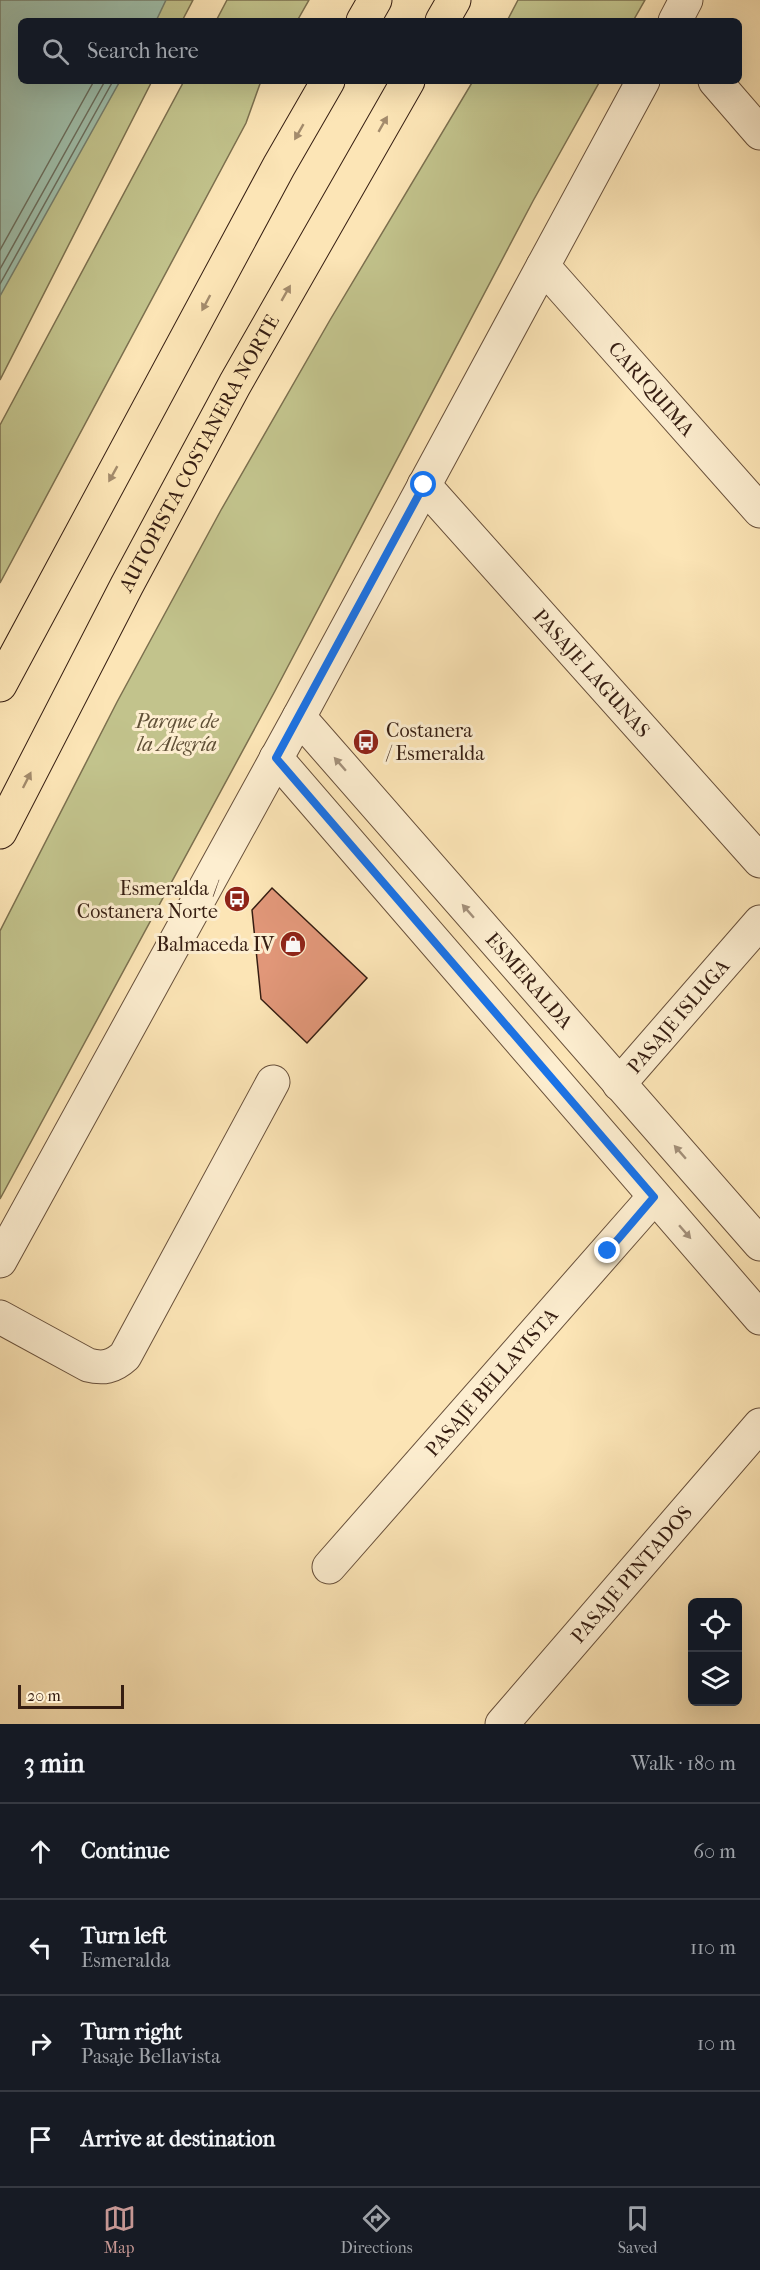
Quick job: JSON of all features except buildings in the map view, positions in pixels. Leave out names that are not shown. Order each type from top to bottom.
[{"type":"highway","points":[[365,18],[375,0]]},
{"type":"highway","points":[[444,18],[454,0]]},
{"type":"highway","points":[[0,685],[279,166],[326,84]]},
{"type":"highway","name":"AUTOPISTA COSTANERA NORTE","points":[[0,832],[127,585],[235,384],[406,84]]},
{"type":"street","points":[[677,18],[686,0]]},
{"type":"street","points":[[0,1261],[299,717],[641,84]]},
{"type":"street","points":[[718,84],[760,133]]},
{"type":"street","name":"CARIQUIMA","points":[[543,266],[760,511]]},
{"type":"street","name":"PASAJE LAGUNAS","points":[[424,485],[760,861]]},
{"type":"street","name":"ESMERALDA","points":[[299,717],[760,1244]]},
{"type":"street","points":[[276,758],[760,1318]]},
{"type":"street","name":"PASAJE ISLUGA","points":[[619,1084],[760,922]]},
{"type":"street","points":[[0,1317],[88,1365],[103,1368],[118,1362],[125,1356],[273,1082]]},
{"type":"street","name":"PASAJE BELLAVISTA","points":[[329,1567],[654,1197]]},
{"type":"street","name":"PASAJE PINTADOS","points":[[502,1724],[760,1425]]},
{"type":"green space","points":[[0,0],[193,0],[184,18],[18,18],[18,84],[150,84],[0,380]]},
{"type":"green space","points":[[227,0],[309,0],[299,18],[218,18]]},
{"type":"green space","points":[[518,0],[645,0],[635,18],[509,18]]},
{"type":"green space","points":[[182,84],[260,84],[246,123],[0,583],[0,425]]},
{"type":"green space","name":"Parque de la Alegría","points":[[471,84],[598,84],[533,201],[275,691],[0,1199],[0,931],[117,702],[221,510],[330,320]]},
{"type":"water","points":[[0,0],[166,0],[157,18],[18,18],[18,84],[118,84],[0,296]]},
{"type":"place","name":"Costanera / Esmeralda","points":[[366,742]]},
{"type":"place","name":"Esmeralda / Costanera Norte","points":[[237,899]]},
{"type":"place","name":"Balmaceda IV","points":[[293,944]]},
{"type":"route","points":[[424,485],[276,758],[654,1197],[608,1251]]}]
